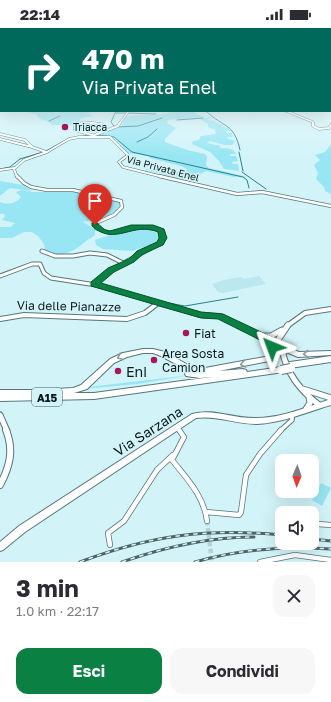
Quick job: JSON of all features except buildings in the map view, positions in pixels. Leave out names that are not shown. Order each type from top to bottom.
[{"type":"highway","points":[[38,393],[73,391],[84,387],[112,361],[125,355],[143,351],[153,351],[186,368],[200,371],[272,358],[277,347],[298,355],[331,353]]},
{"type":"highway","name":"A15","points":[[291,367],[331,358]]},
{"type":"highway","name":"A15","points":[[0,394],[93,394],[243,372],[331,363]]},
{"type":"highway","name":"A15","points":[[0,398],[93,394],[281,368]]},
{"type":"highway","points":[[189,374],[200,375],[243,372]]},
{"type":"main road","name":"Via Sarzana","points":[[0,547],[4,540],[190,418],[200,414],[258,421],[331,402]]},
{"type":"street","points":[[102,124],[84,122],[75,126],[75,130],[92,135],[118,126],[122,118],[128,112]]},
{"type":"street","points":[[288,112],[313,122],[313,126],[317,128],[330,128],[331,125]]},
{"type":"street","points":[[80,125],[79,129],[96,128],[96,124]]},
{"type":"street","points":[[0,134],[25,140],[32,147]]},
{"type":"street","name":"Via Privata Enel","points":[[14,168],[24,160],[72,138],[92,135],[113,139],[128,155],[119,162],[123,166],[237,194],[262,192],[331,206]]},
{"type":"street","points":[[0,140],[45,151]]},
{"type":"street","points":[[0,170],[14,168],[18,177],[34,189],[82,191],[92,196],[114,198],[121,201],[122,207],[117,213],[96,223],[96,228],[103,232],[110,233],[143,226],[153,227],[161,231],[163,241],[160,244],[140,253],[125,264],[111,270],[95,284]]},
{"type":"street","points":[[42,251],[55,256],[73,256],[90,253],[107,255],[125,264]]},
{"type":"street","name":"Via delle Pianazze","points":[[0,276],[32,264],[40,264],[44,272],[51,278],[95,284],[201,315],[220,316],[262,337],[277,347],[291,378],[319,405]]},
{"type":"street","name":"Via delle Pianazze","points":[[0,319],[24,315],[127,319],[145,313],[158,303]]},
{"type":"street","points":[[277,347],[283,330],[289,322],[300,315],[315,310],[331,309]]},
{"type":"street","points":[[262,337],[270,336],[283,330]]},
{"type":"street","points":[[306,409],[310,403],[310,395],[331,398]]},
{"type":"street","points":[[206,512],[239,515],[241,512],[242,494],[246,476],[279,431],[292,420],[291,413]]},
{"type":"street","points":[[0,415],[7,428],[12,450],[12,461],[0,485]]},
{"type":"street","points":[[110,545],[108,532],[118,529],[157,468],[163,461],[173,455],[184,437],[183,433],[176,427]]},
{"type":"street","points":[[173,455],[173,462],[198,492],[206,512],[207,521]]},
{"type":"street","points":[[319,524],[331,525]]},
{"type":"street","points":[[260,562],[279,556],[293,554],[331,560]]},
{"type":"shaded area","points":[[27,112],[92,112],[88,113],[93,116],[81,118],[79,122],[71,125],[52,125],[49,122],[40,119],[36,114]]},
{"type":"shaded area","points":[[171,112],[195,112],[204,117],[168,120],[167,123],[176,128],[165,139],[165,142],[187,150],[205,154],[207,157],[206,165],[209,168],[247,177],[234,177],[206,171],[199,175],[184,177],[152,168],[182,173],[186,171],[187,169],[181,166],[150,158],[149,156],[128,153],[114,137],[97,135],[122,126],[124,118],[130,116]]},
{"type":"shaded area","points":[[212,118],[205,120],[217,121],[214,122],[224,125],[221,126],[228,128],[231,131],[226,131],[227,133],[232,133],[233,137],[227,137],[228,139],[234,140],[235,142],[232,145],[225,145],[210,141],[207,143],[221,146],[219,148],[229,148],[233,150],[236,154],[230,154],[230,156],[236,156],[238,161],[232,162],[233,164],[238,164],[239,171],[224,169],[219,161],[210,152],[192,144],[193,141],[199,140],[201,136],[216,134],[215,130],[208,127],[208,124],[200,119]]},
{"type":"shaded area","points":[[331,144],[331,194],[325,191],[324,187],[316,179],[318,173],[314,165],[320,160],[315,155],[325,152]]},
{"type":"shaded area","points":[[151,168],[181,176],[195,177],[189,182],[142,171]]},
{"type":"shaded area","points":[[0,181],[23,185],[32,191],[10,188],[0,196]]},
{"type":"shaded area","points":[[21,190],[33,192],[75,192],[97,198],[88,204],[92,209],[97,209],[105,205],[104,200],[108,199],[115,200],[120,205],[111,215],[83,222],[95,229],[95,235],[76,249],[66,253],[56,254],[45,250],[44,244],[38,236],[32,232],[24,232],[12,238],[0,238],[0,227],[11,227],[15,223],[2,220],[5,216],[4,214],[0,214],[0,202],[8,204],[17,201],[21,197],[16,192]]},
{"type":"shaded area","points":[[140,228],[155,229],[160,235],[159,242],[132,251],[103,249],[96,245],[95,240],[124,230]]},
{"type":"shaded area","points":[[259,276],[266,284],[223,293],[218,292],[212,284],[241,277],[243,279]]},
{"type":"shaded area","points":[[191,375],[138,384],[84,389],[96,386]]},
{"type":"shaded area","points":[[321,483],[331,488],[322,506],[312,500],[313,498],[319,498],[319,487]]},
{"type":"waterway","points":[[114,126],[111,122],[116,112]]},
{"type":"waterway","points":[[207,112],[227,126],[235,134],[240,150]]},
{"type":"waterway","points":[[116,113],[126,113]]},
{"type":"waterway","points":[[128,113],[156,114]]},
{"type":"waterway","points":[[49,121],[60,116]]},
{"type":"waterway","points":[[117,127],[138,126],[162,118]]},
{"type":"waterway","points":[[177,120],[203,118]]},
{"type":"waterway","points":[[137,142],[148,137],[157,129]]},
{"type":"waterway","points":[[70,138],[91,135]]},
{"type":"waterway","points":[[98,135],[114,137],[132,152],[243,177],[247,180],[249,188]]},
{"type":"waterway","points":[[46,151],[66,140]]},
{"type":"waterway","points":[[0,169],[10,167],[20,159],[43,152]]},
{"type":"waterway","points":[[239,152],[243,171]]},
{"type":"waterway","points":[[242,172],[266,189]]},
{"type":"waterway","points":[[163,302],[185,306],[238,297]]},
{"type":"waterway","points":[[152,300],[158,301]]},
{"type":"tunnel","points":[[207,521],[212,562]]},
{"type":"railway","points":[[80,562],[131,545],[180,536],[229,532],[275,534]]},
{"type":"railway","points":[[122,562],[171,547],[203,541],[237,537],[254,537]]},
{"type":"railway","points":[[319,540],[331,541]]},
{"type":"railway","points":[[195,562],[245,551],[279,548],[331,549]]},
{"type":"place","name":"Triacca","points":[[65,127]]},
{"type":"place","name":"Fiat","points":[[186,333]]},
{"type":"place","name":"Area Sosta Camion","points":[[154,360]]},
{"type":"place","name":"Eni","points":[[118,371]]},
{"type":"route","points":[[95,225],[96,228],[108,233],[143,226],[153,227],[161,231],[163,241],[160,244],[140,253],[132,260],[111,270],[95,284],[111,290],[174,306],[201,315],[220,316],[235,322],[275,343],[272,344],[272,347]]}]
